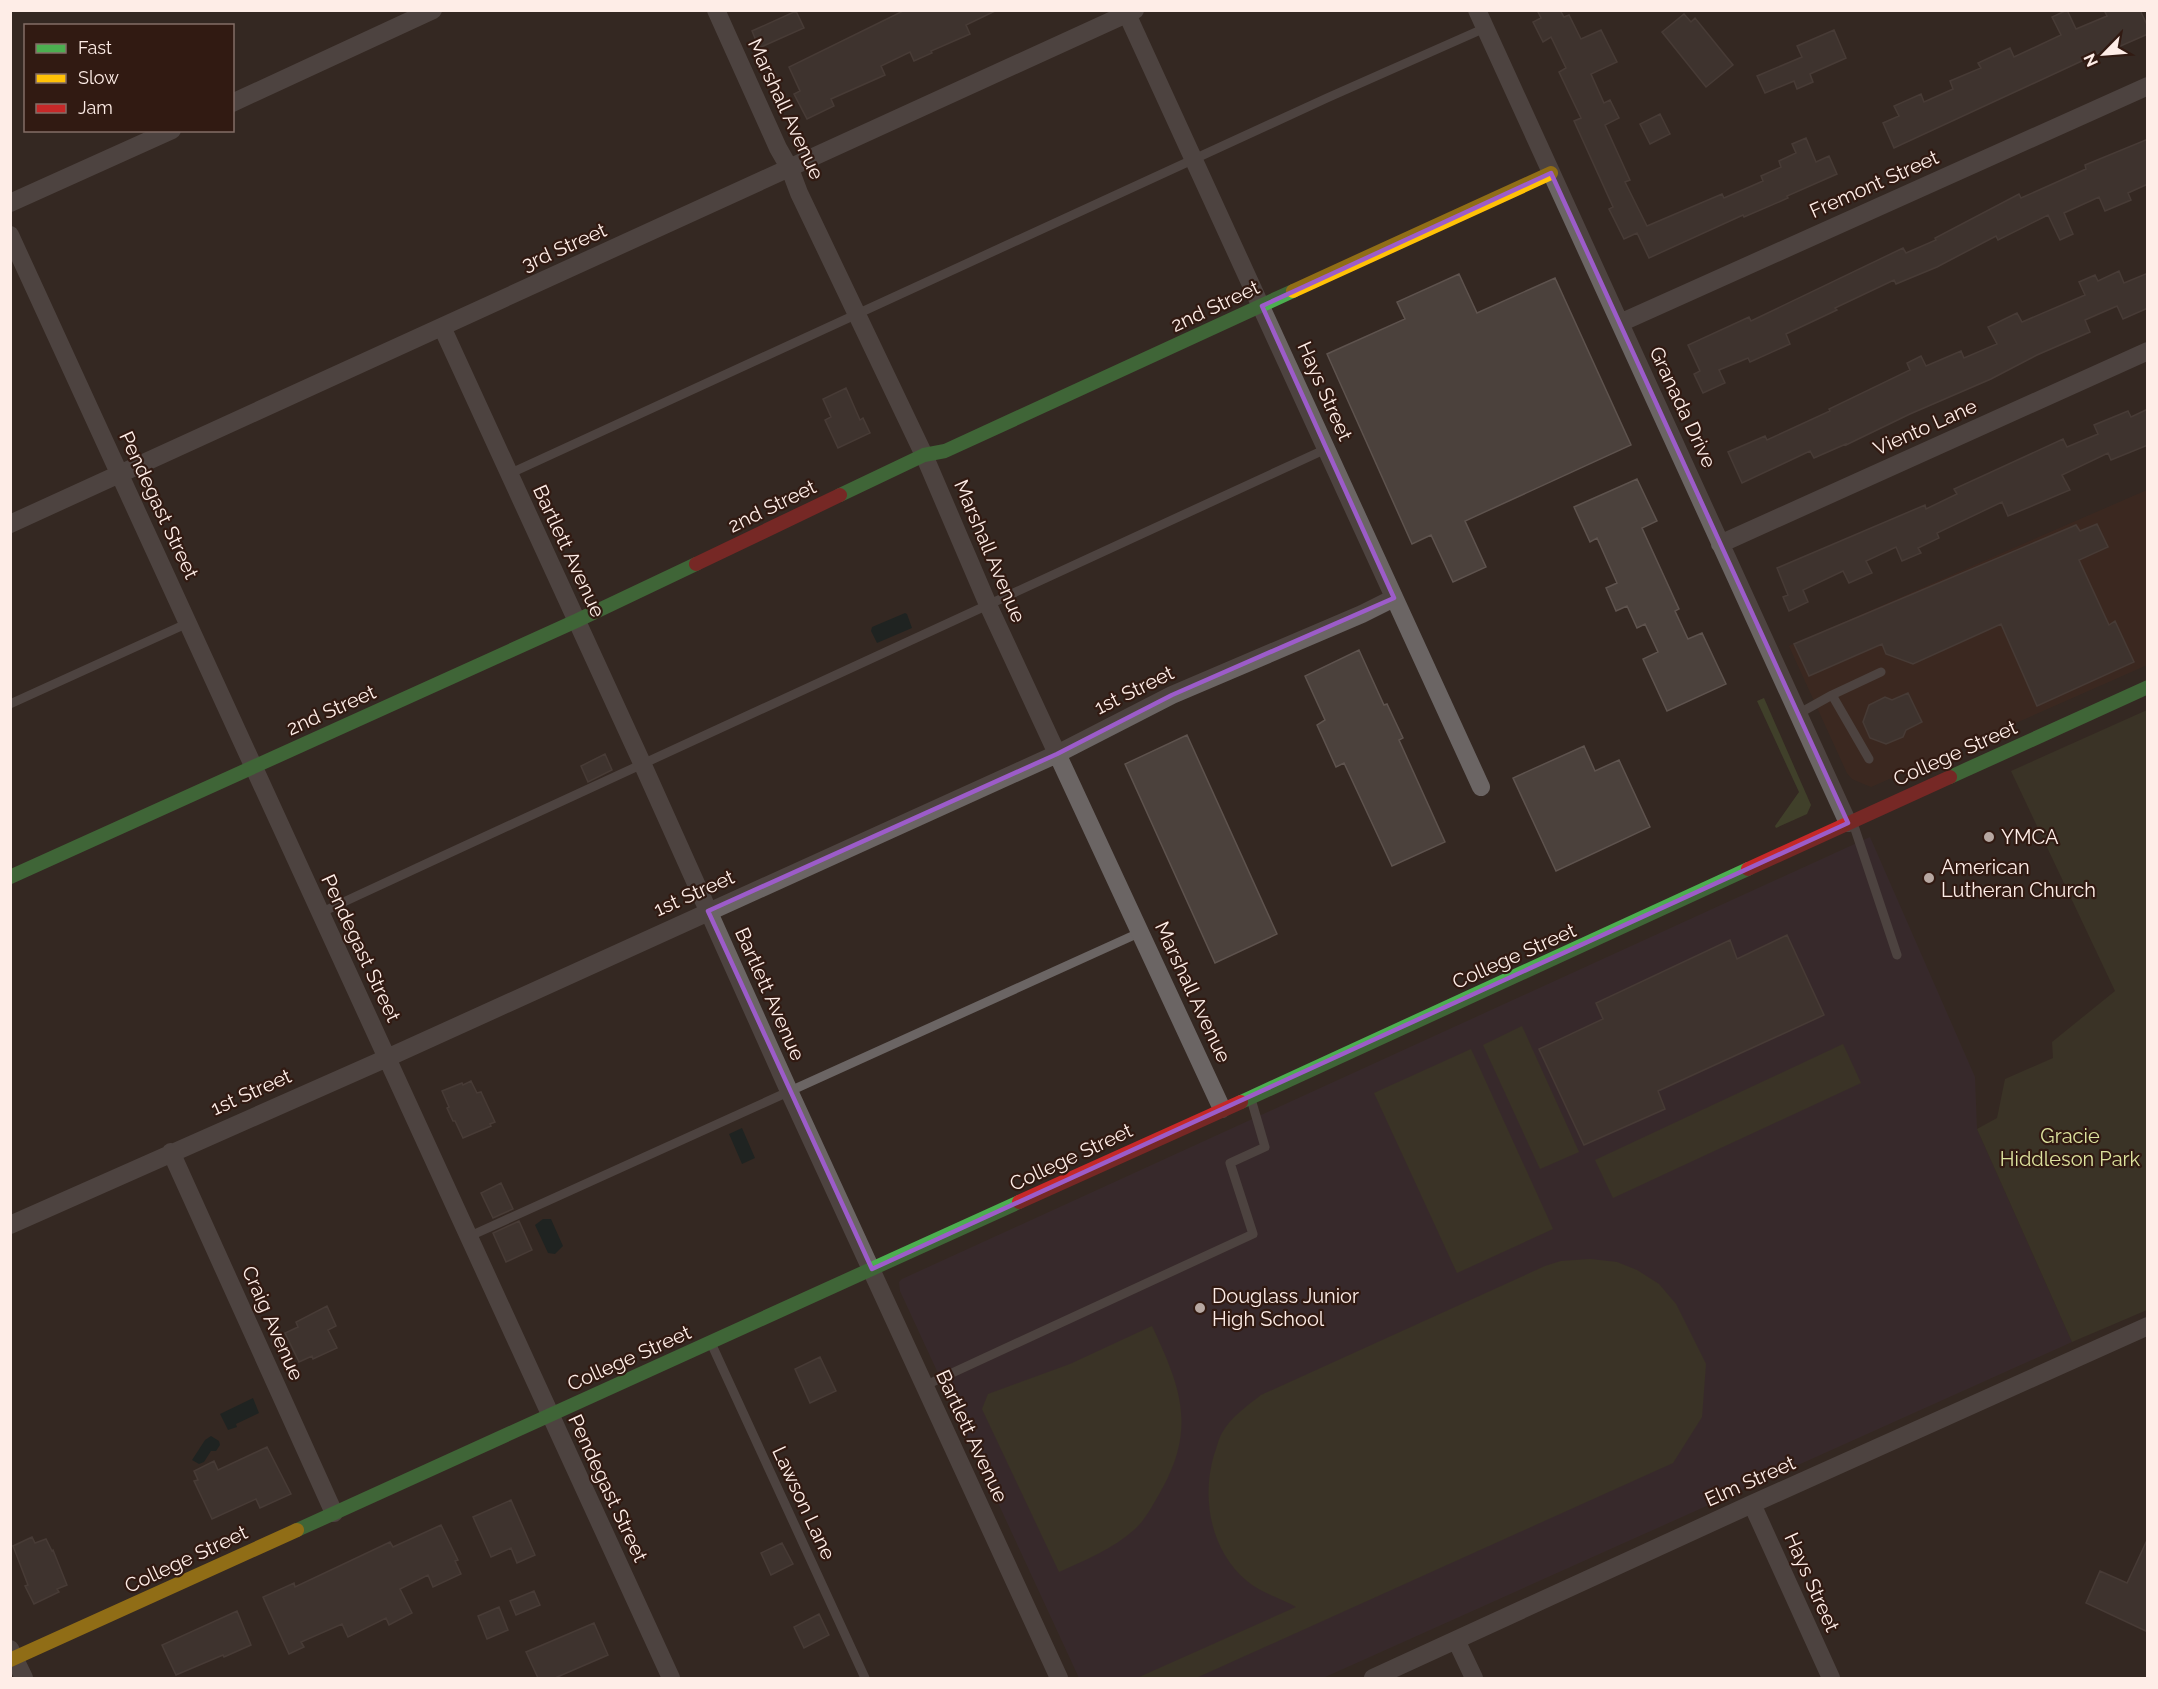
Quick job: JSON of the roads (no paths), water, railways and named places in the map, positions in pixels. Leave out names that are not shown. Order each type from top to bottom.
[{"type":"street","points":[[234,102],[433,10]]},
{"type":"street","name":"Marshall Avenue","points":[[716,10],[799,193],[924,455],[989,607],[1222,1109]]},
{"type":"street","name":"Granada Drive","points":[[1477,10],[1798,714],[1850,822]]},
{"type":"street","name":"3rd Street","points":[[10,524],[1131,12]]},
{"type":"street","name":"Hays Street","points":[[1131,12],[1194,159],[1481,787]]},
{"type":"street","name":"Fremont Street","points":[[1620,323],[2148,86]]},
{"type":"street","points":[[10,204],[168,132]]},
{"type":"street","name":"2nd Street","points":[[10,877],[576,621],[924,455],[945,451],[1551,173]]},
{"type":"street","name":"Pendegast Street","points":[[10,235],[671,1678]]},
{"type":"street","name":"Bartlett Avenue","points":[[442,327],[1059,1678]]},
{"type":"street","name":"Viento Lane","points":[[1720,544],[2148,351]]},
{"type":"street","name":"1st Street","points":[[10,1225],[387,1058],[1057,754],[1172,695],[1362,614],[1394,598]]},
{"type":"street","name":"College Street","points":[[12,1655],[711,1343],[2148,687]]},
{"type":"street","name":"Craig Avenue","points":[[171,1152],[334,1513]]},
{"type":"street","name":"Elm Street","points":[[1373,1678],[2148,1326]]},
{"type":"street","name":"Hays Street","points":[[1752,1504],[1831,1678]]},
{"type":"street","points":[[1456,1640],[1474,1678]]},
{"type":"street","points":[[12,1655],[24,1678]]},
{"type":"lane","points":[[509,474],[1485,28]]},
{"type":"lane","points":[[320,913],[642,763],[989,607],[1326,449]]},
{"type":"lane","points":[[10,704],[188,623]]},
{"type":"lane","points":[[1798,714],[1832,694],[1881,672]]},
{"type":"lane","points":[[1832,694],[1869,759]]},
{"type":"lane","points":[[1850,822],[1897,955]]},
{"type":"lane","points":[[468,1237],[1141,932]]},
{"type":"lane","points":[[924,1386],[1253,1234],[1230,1163],[1265,1147],[1250,1097]]},
{"type":"lane","name":"Lawson Lane","points":[[711,1343],[865,1678]]},
{"type":"water","points":[[905,613],[912,628],[877,643],[871,631],[872,627]]},
{"type":"water","points":[[742,1128],[755,1158],[742,1164],[729,1134]]},
{"type":"water","points":[[543,1219],[551,1219],[563,1246],[555,1254],[548,1253],[535,1225]]},
{"type":"water","points":[[253,1398],[259,1413],[228,1430],[220,1414]]},
{"type":"water","points":[[211,1436],[219,1441],[220,1445],[216,1451],[211,1451],[204,1462],[199,1464],[192,1460],[205,1440]]},
{"type":"place","name":"YMCA","points":[[1989,837]]},
{"type":"place","name":"American Lutheran Church","points":[[1929,878]]},
{"type":"place","name":"Douglass Junior High School","points":[[1200,1308]]},
{"type":"park label","name":"Gracie Hiddleson Park","points":[[2070,1148]]}]
